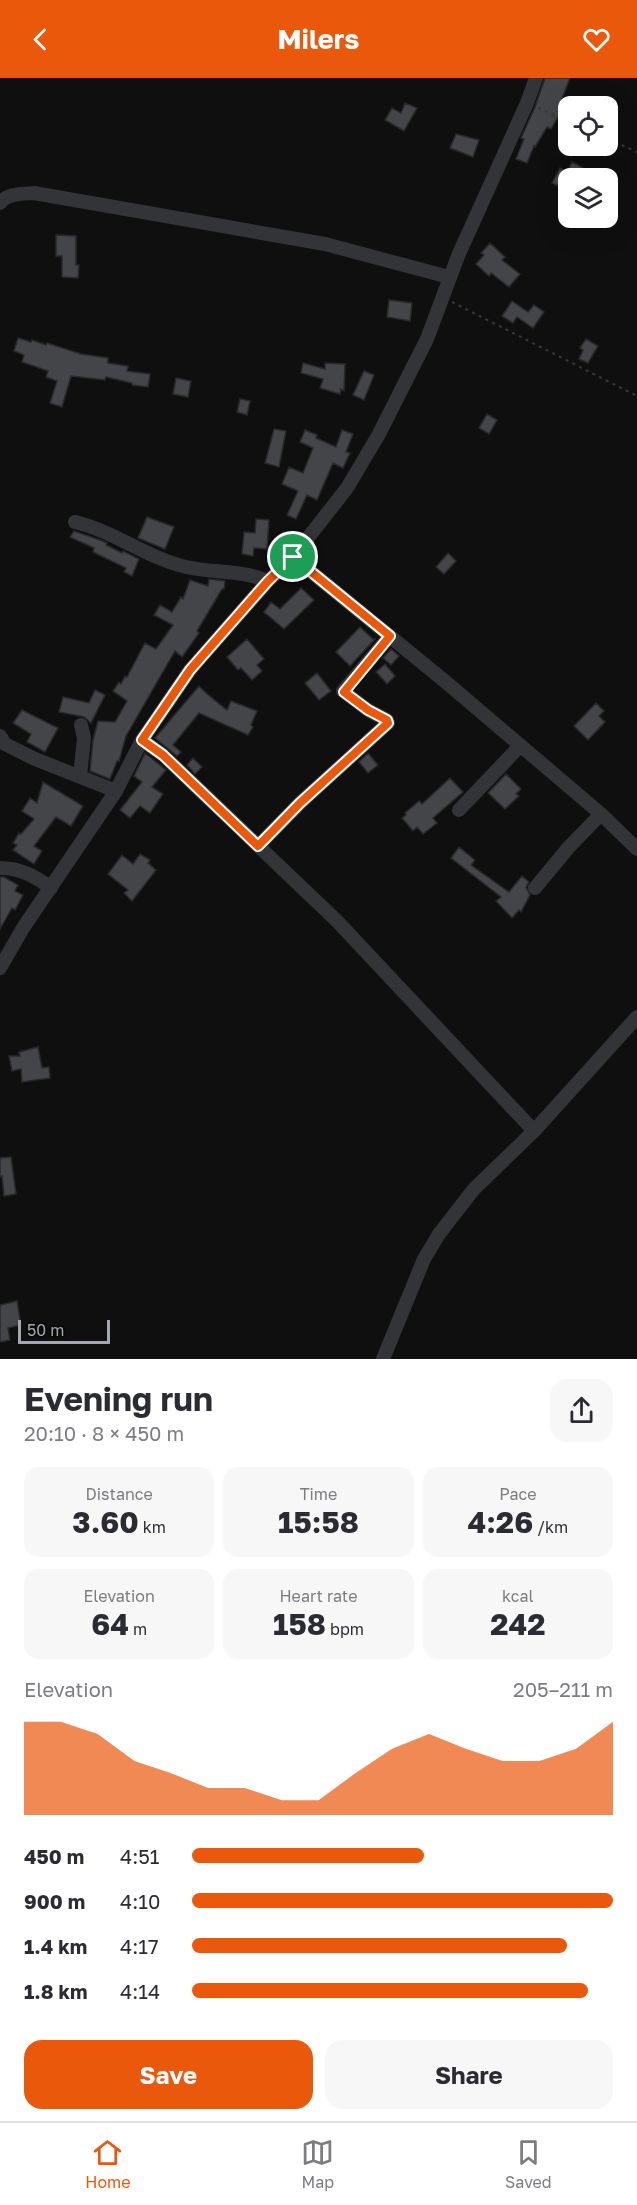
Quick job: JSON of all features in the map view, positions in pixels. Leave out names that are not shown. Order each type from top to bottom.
[{"type":"street","points":[[0,968],[23,928],[116,790],[142,740],[190,670],[268,581],[293,557],[347,488],[379,434],[427,339],[449,277],[536,78]]},
{"type":"street","points":[[0,203],[3,199],[16,194],[34,193],[325,244],[449,277]]},
{"type":"street","points":[[75,522],[93,526],[177,564],[253,575],[268,581]]},
{"type":"street","points":[[293,557],[601,814],[637,849]]},
{"type":"street","points":[[258,846],[300,803],[388,723],[387,720],[368,710],[344,692],[390,636]]},
{"type":"street","points":[[80,776],[84,738],[81,725]]},
{"type":"street","points":[[0,736],[5,744],[35,759],[116,790]]},
{"type":"street","points":[[142,740],[163,755],[337,921],[534,1131]]},
{"type":"street","points":[[459,810],[520,746]]},
{"type":"street","points":[[535,888],[569,847],[601,814]]},
{"type":"street","points":[[0,868],[15,868],[38,878],[51,888]]},
{"type":"street","points":[[383,1359],[420,1268],[439,1234],[474,1189],[534,1131],[637,1017]]},
{"type":"path","points":[[527,103],[558,117]]},
{"type":"path","points":[[618,143],[637,152]]},
{"type":"path","points":[[442,297],[637,396]]},
{"type":"building","points":[[545,78],[570,78],[563,96],[558,96],[558,117],[551,129],[547,127],[534,146],[527,163],[516,159],[524,139],[521,138]]},
{"type":"building","points":[[405,103],[417,108],[404,131],[385,120],[392,108],[401,113]]},
{"type":"building","points":[[456,134],[479,140],[473,157],[450,148]]},
{"type":"building","points":[[572,162],[583,168],[569,168]]},
{"type":"building","points":[[558,172],[558,186],[552,183]]},
{"type":"building","points":[[56,235],[76,236],[78,278],[62,277],[62,256],[56,256]]},
{"type":"building","points":[[490,243],[505,257],[502,260],[520,274],[509,287],[491,273],[489,276],[476,264],[484,255],[481,253]]},
{"type":"building","points":[[389,300],[412,303],[410,321],[387,317]]},
{"type":"building","points":[[512,301],[528,312],[534,305],[544,312],[533,328],[517,317],[513,323],[502,316]]},
{"type":"building","points":[[18,338],[46,345],[47,343],[81,354],[108,358],[108,363],[128,366],[127,371],[150,374],[148,387],[106,377],[105,380],[71,376],[62,407],[50,403],[57,381],[46,377],[48,371],[22,362],[24,355],[14,351]]},
{"type":"building","points":[[586,339],[598,346],[588,363],[579,359],[583,350],[580,348]]},
{"type":"building","points":[[303,363],[325,369],[325,363],[345,364],[344,391],[341,389],[340,394],[320,388],[323,379],[301,373]]},
{"type":"building","points":[[364,371],[374,375],[364,400],[353,395]]},
{"type":"building","points":[[176,378],[191,381],[188,397],[173,394]]},
{"type":"building","points":[[240,399],[250,401],[247,415],[237,412]]},
{"type":"building","points":[[487,414],[497,420],[489,434],[479,428]]},
{"type":"building","points":[[274,429],[286,431],[279,467],[265,463]]},
{"type":"building","points":[[305,430],[336,447],[342,430],[353,434],[346,452],[350,453],[343,468],[333,463],[317,500],[307,495],[296,519],[287,515],[298,491],[282,484],[289,467],[303,473],[313,448],[300,442]]},
{"type":"building","points":[[147,517],[174,527],[165,549],[138,538]]},
{"type":"building","points":[[256,519],[269,520],[267,549],[254,548],[253,556],[242,554],[244,532],[255,533]]},
{"type":"building","points":[[74,531],[107,543],[106,545],[122,553],[123,551],[139,559],[132,576],[124,572],[126,568],[93,552],[94,548],[70,537]]},
{"type":"building","points":[[448,553],[456,561],[444,574],[436,567]]},
{"type":"building","points":[[209,579],[225,581],[224,589],[197,631],[199,633],[182,657],[175,651],[126,736],[119,761],[110,779],[90,771],[93,740],[98,721],[115,722],[127,701],[113,691],[119,682],[121,684],[125,676],[127,677],[145,643],[156,649],[173,625],[154,615],[160,605],[172,612],[181,597],[183,599],[190,580],[208,586]]},
{"type":"building","points":[[301,588],[314,600],[284,629],[264,612],[271,602],[280,609]]},
{"type":"building","points":[[360,627],[374,640],[376,638],[350,666],[336,652]]},
{"type":"building","points":[[247,639],[264,659],[257,665],[262,671],[252,680],[241,668],[238,670],[227,657]]},
{"type":"building","points":[[391,649],[399,656],[391,665],[383,658]]},
{"type":"building","points":[[385,664],[395,676],[387,684],[376,672]]},
{"type":"building","points":[[317,673],[331,691],[319,700],[305,683]]},
{"type":"building","points":[[199,686],[227,710],[231,701],[257,711],[251,725],[253,727],[248,735],[199,713],[173,745],[181,752],[177,756],[155,738]]},
{"type":"building","points":[[95,690],[105,695],[91,723],[84,717],[59,712],[63,697],[89,703]]},
{"type":"building","points":[[596,703],[604,711],[599,716],[605,722],[588,740],[574,726]]},
{"type":"building","points":[[22,710],[58,728],[45,752],[27,742],[31,734],[13,723]]},
{"type":"building","points":[[145,753],[166,770],[152,787],[163,794],[150,813],[140,806],[130,818],[120,810],[142,782],[134,776]]},
{"type":"building","points":[[368,753],[378,765],[368,773],[359,762]]},
{"type":"building","points":[[193,758],[202,767],[195,774],[187,765]]},
{"type":"building","points":[[506,774],[521,789],[516,794],[519,796],[505,809],[488,793]]},
{"type":"building","points":[[450,778],[463,792],[433,818],[437,823],[423,834],[417,827],[413,831],[402,818],[406,815],[405,813],[419,801],[422,804]]},
{"type":"building","points":[[43,782],[83,806],[71,826],[56,817],[34,846],[42,851],[34,864],[13,850],[17,845],[13,843],[19,833],[21,834],[34,819],[22,811],[30,798],[37,803]]},
{"type":"building","points":[[459,847],[475,860],[471,865],[509,892],[522,876],[529,882],[526,887],[530,895],[521,912],[519,910],[512,918],[496,901],[501,897],[451,858]]},
{"type":"building","points":[[140,854],[150,860],[148,863],[156,870],[132,901],[124,893],[128,890],[108,874],[122,855],[133,864]]},
{"type":"building","points":[[0,877],[18,885],[15,891],[23,895],[15,910],[12,908],[0,929]]},
{"type":"building","points":[[38,1047],[42,1068],[49,1067],[50,1078],[22,1082],[21,1069],[12,1071],[9,1056],[20,1056],[19,1052]]},
{"type":"building","points":[[11,1157],[16,1194],[4,1196],[2,1176],[0,1177],[0,1158]]},
{"type":"building","points":[[17,1301],[21,1325],[8,1328],[10,1340],[0,1342],[0,1305]]},
{"type":"route","points":[[293,557],[390,636],[346,686],[344,692],[368,710],[383,717],[388,723],[300,803],[258,846],[163,755],[142,740],[190,670],[240,616],[268,581],[293,557]]}]
